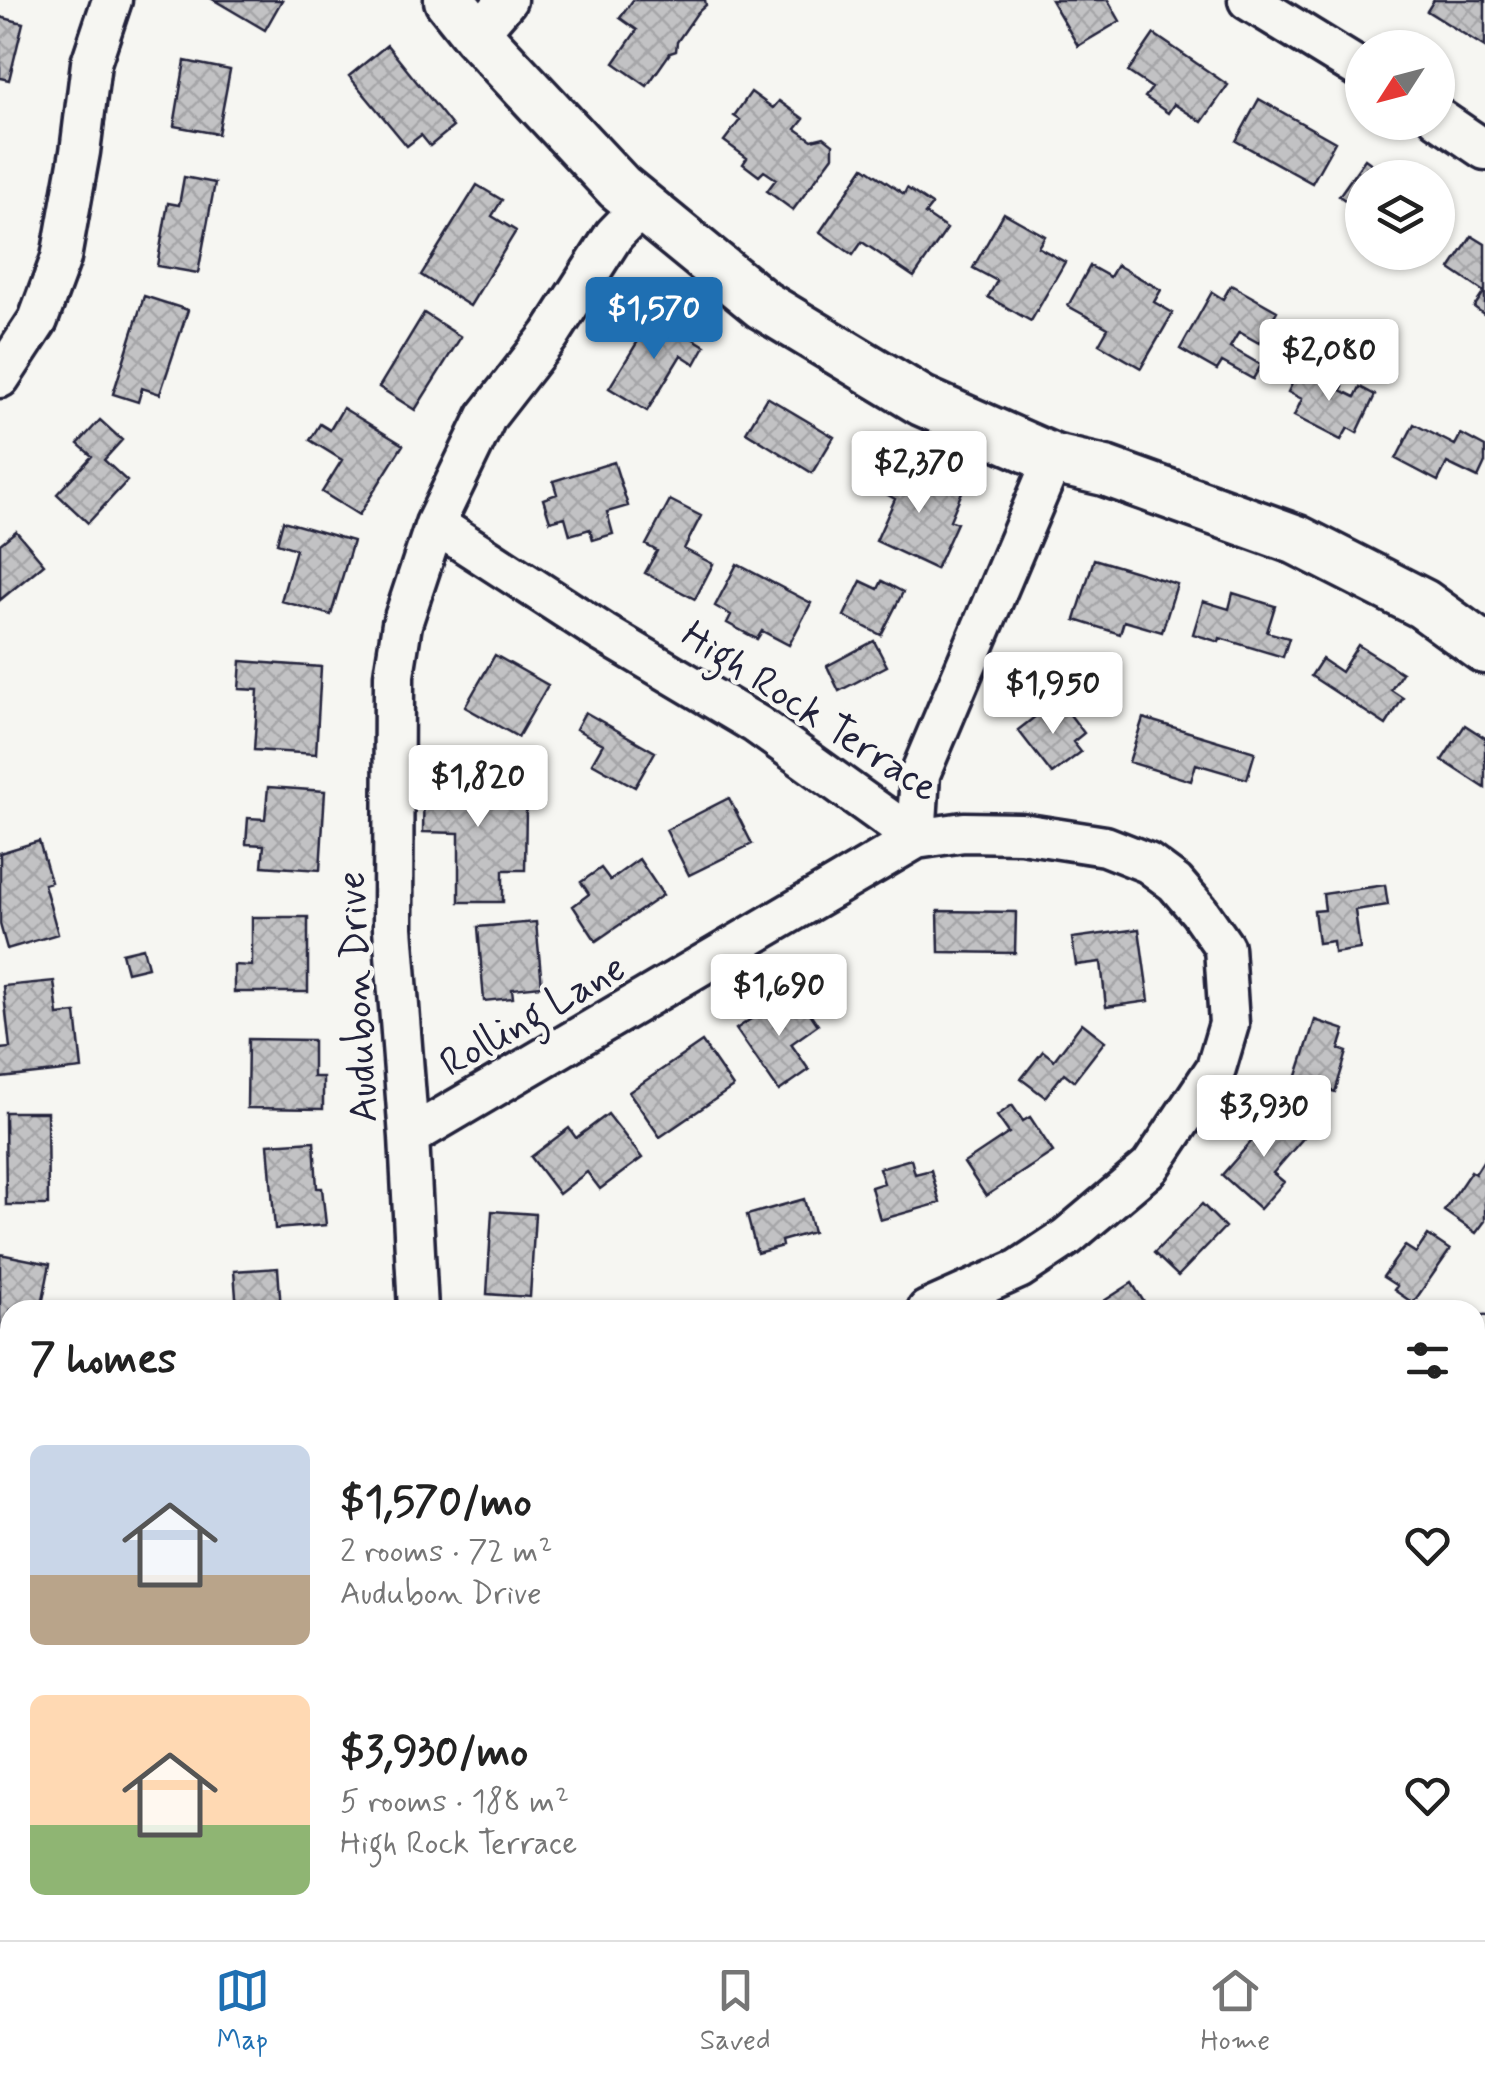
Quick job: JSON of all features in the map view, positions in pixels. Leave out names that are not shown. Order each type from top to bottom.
[{"type":"main road","points":[[478,12],[618,187],[763,305],[922,401],[1053,459],[1138,482],[1297,540],[1423,604],[1485,649]]},
{"type":"street","points":[[0,378],[38,320],[61,258],[91,64],[112,0]]},
{"type":"street","points":[[1248,0],[1345,60]]},
{"type":"street","points":[[1455,130],[1485,150]]},
{"type":"street","name":"Audubon Drive","points":[[417,1300],[393,928],[394,675],[402,624],[435,524],[487,416],[550,335],[614,234],[641,207]]},
{"type":"street","points":[[916,840],[920,774],[1053,459]]},
{"type":"street","name":"High Rock Terrace","points":[[435,524],[756,724],[916,840],[964,832],[1021,833],[1104,846],[1148,862],[1187,897],[1224,946],[1230,1024],[1216,1068],[1150,1167],[1067,1237],[1020,1268],[949,1300]]},
{"type":"street","name":"Rolling Lane","points":[[409,1136],[916,840]]},
{"type":"building","points":[[214,0],[282,0],[265,30]]},
{"type":"building","points":[[633,0],[705,0],[706,5],[647,86],[614,63],[637,30],[620,18]]},
{"type":"building","points":[[1051,0],[1108,0],[1120,21],[1078,46]]},
{"type":"building","points":[[1434,0],[1485,0],[1485,47],[1427,11]]},
{"type":"building","points":[[0,17],[23,23],[9,80],[0,78]]},
{"type":"building","points":[[1154,34],[1228,85],[1202,122],[1174,104],[1168,113],[1145,97],[1152,88],[1128,72]]},
{"type":"building","points":[[387,45],[453,127],[430,146],[421,135],[407,146],[349,76]]},
{"type":"building","points":[[185,61],[230,70],[218,134],[174,126]]},
{"type":"building","points":[[751,92],[773,108],[779,101],[804,119],[796,129],[812,140],[824,137],[833,144],[833,156],[793,210],[767,191],[776,179],[764,171],[759,176],[743,164],[747,158],[724,141],[740,120],[734,116]]},
{"type":"building","points":[[1259,99],[1335,142],[1312,183],[1236,141]]},
{"type":"building","points":[[864,167],[904,194],[907,188],[932,205],[925,214],[947,229],[914,277],[862,242],[853,255],[820,232]]},
{"type":"building","points":[[184,177],[215,183],[198,273],[157,266],[168,203],[179,205]]},
{"type":"building","points":[[477,185],[502,200],[492,216],[516,231],[470,306],[421,275]]},
{"type":"building","points":[[1004,213],[1045,236],[1038,247],[1065,262],[1031,321],[988,297],[997,281],[973,268]]},
{"type":"building","points":[[1472,236],[1485,244],[1485,315],[1474,307],[1484,292],[1451,270],[1455,270],[1455,262]]},
{"type":"building","points":[[1117,265],[1161,290],[1154,302],[1173,313],[1141,368],[1099,344],[1108,328],[1068,306],[1090,266],[1110,277]]},
{"type":"building","points":[[1231,285],[1277,311],[1259,343],[1239,332],[1230,347],[1261,365],[1253,379],[1222,362],[1217,370],[1180,349],[1212,292],[1223,299]]},
{"type":"building","points":[[144,296],[188,310],[160,394],[142,388],[138,402],[113,394]]},
{"type":"building","points":[[424,313],[461,337],[415,410],[379,387]]},
{"type":"building","points":[[654,315],[705,346],[695,364],[681,355],[647,411],[609,388]]},
{"type":"building","points":[[1301,365],[1343,386],[1341,390],[1355,397],[1360,387],[1375,395],[1357,433],[1348,428],[1341,440],[1294,416],[1302,399],[1288,392]]},
{"type":"building","points":[[767,397],[834,437],[812,473],[746,432]]},
{"type":"building","points":[[343,408],[403,445],[359,515],[322,492],[342,460],[310,440],[320,424],[330,430]]},
{"type":"building","points":[[100,420],[122,440],[104,460],[127,481],[88,523],[57,494],[92,456],[78,444]]},
{"type":"building","points":[[1414,424],[1455,445],[1461,434],[1485,447],[1485,463],[1478,478],[1447,463],[1438,481],[1396,459]]},
{"type":"building","points":[[614,462],[628,506],[607,512],[613,534],[593,540],[590,529],[570,535],[565,517],[550,521],[543,499],[557,494],[553,481]]},
{"type":"building","points":[[892,466],[906,473],[909,467],[962,492],[950,520],[957,523],[936,569],[876,541],[895,499],[881,491]]},
{"type":"building","points":[[670,500],[701,516],[684,549],[713,564],[695,599],[645,573],[657,551],[646,545]]},
{"type":"building","points":[[283,521],[353,541],[331,615],[281,601],[296,549],[277,543]]},
{"type":"building","points":[[16,531],[44,564],[0,600],[0,544]]},
{"type":"building","points":[[1094,559],[1177,584],[1162,632],[1124,621],[1120,634],[1075,620]]},
{"type":"building","points":[[737,564],[811,603],[789,645],[762,631],[757,639],[727,623],[731,615],[715,606]]},
{"type":"building","points":[[861,581],[878,589],[882,581],[903,592],[881,635],[844,616]]},
{"type":"building","points":[[1233,593],[1275,606],[1267,632],[1289,638],[1283,657],[1193,634],[1203,601],[1229,609]]},
{"type":"building","points":[[874,641],[887,666],[839,691],[827,666]]},
{"type":"building","points":[[1358,645],[1402,673],[1391,690],[1403,698],[1386,725],[1311,676],[1322,659],[1341,672]]},
{"type":"building","points":[[495,655],[548,685],[518,737],[465,707]]},
{"type":"building","points":[[241,661],[321,667],[316,754],[254,750],[258,690],[239,689]]},
{"type":"building","points":[[1049,706],[1055,713],[1064,707],[1084,733],[1073,742],[1081,752],[1052,774],[1018,730]]},
{"type":"building","points":[[585,712],[655,752],[635,787],[592,763],[603,744],[576,729]]},
{"type":"building","points":[[1143,718],[1255,752],[1247,779],[1196,764],[1191,781],[1129,762]]},
{"type":"building","points":[[1465,725],[1485,738],[1485,788],[1442,760]]},
{"type":"building","points":[[464,770],[506,771],[506,806],[526,807],[525,870],[503,870],[503,902],[459,902],[459,833],[423,832],[424,778],[464,778]]},
{"type":"building","points":[[268,787],[325,791],[320,870],[262,866],[264,845],[246,844],[248,818],[265,819]]},
{"type":"building","points":[[729,798],[752,844],[689,875],[666,830]]},
{"type":"building","points":[[39,841],[51,882],[44,884],[58,934],[7,949],[0,924],[0,853]]},
{"type":"building","points":[[639,859],[663,895],[596,941],[573,906],[589,894],[581,882],[601,868],[610,880]]},
{"type":"building","points":[[1385,885],[1388,905],[1355,910],[1360,949],[1334,953],[1333,941],[1318,943],[1314,911],[1325,910],[1323,894]]},
{"type":"building","points":[[938,911],[1016,912],[1015,953],[939,952]]},
{"type":"building","points":[[252,917],[308,917],[308,992],[234,992],[234,965],[252,966]]},
{"type":"building","points":[[536,922],[542,986],[512,989],[513,998],[484,1001],[478,927]]},
{"type":"building","points":[[1139,929],[1149,1001],[1106,1007],[1101,962],[1076,965],[1072,938]]},
{"type":"building","points":[[143,948],[148,967],[127,972],[122,953]]},
{"type":"building","points":[[54,981],[58,1015],[76,1013],[82,1069],[0,1078],[0,1049],[10,1048],[3,986]]},
{"type":"building","points":[[794,990],[818,1025],[791,1044],[809,1070],[779,1091],[736,1029]]},
{"type":"building","points":[[1315,1020],[1345,1030],[1339,1049],[1347,1052],[1335,1092],[1296,1079]]},
{"type":"building","points":[[1082,1023],[1105,1041],[1074,1081],[1064,1073],[1045,1097],[1021,1079],[1043,1051],[1054,1060]]},
{"type":"building","points":[[248,1039],[313,1040],[313,1077],[323,1077],[323,1109],[247,1108]]},
{"type":"building","points":[[702,1042],[733,1087],[660,1137],[629,1092]]},
{"type":"building","points":[[1012,1105],[1023,1121],[1030,1117],[1053,1152],[986,1196],[964,1163],[1009,1133],[997,1116]]},
{"type":"building","points":[[1278,1111],[1306,1135],[1273,1173],[1284,1182],[1260,1209],[1222,1175]]},
{"type":"building","points":[[5,1112],[47,1112],[48,1205],[6,1205]]},
{"type":"building","points":[[608,1114],[642,1158],[600,1189],[587,1172],[559,1194],[531,1157],[569,1128],[576,1138]]},
{"type":"building","points":[[314,1141],[317,1188],[322,1188],[326,1225],[275,1229],[268,1144]]},
{"type":"building","points":[[1485,1158],[1485,1221],[1476,1233],[1444,1211],[1471,1171],[1475,1174]]},
{"type":"building","points":[[911,1159],[915,1174],[931,1170],[940,1203],[880,1220],[871,1187],[884,1183],[879,1168]]},
{"type":"building","points":[[804,1199],[813,1232],[757,1253],[747,1215]]},
{"type":"building","points":[[1202,1204],[1225,1227],[1178,1276],[1154,1253]]},
{"type":"building","points":[[492,1211],[535,1214],[530,1297],[487,1294]]},
{"type":"building","points":[[1428,1235],[1450,1250],[1415,1300],[1409,1300],[1383,1277],[1405,1246],[1416,1253]]},
{"type":"building","points":[[0,1254],[50,1264],[43,1300],[0,1300]]},
{"type":"building","points":[[278,1268],[280,1300],[236,1300],[234,1271]]},
{"type":"building","points":[[1132,1283],[1143,1300],[1106,1300]]}]
